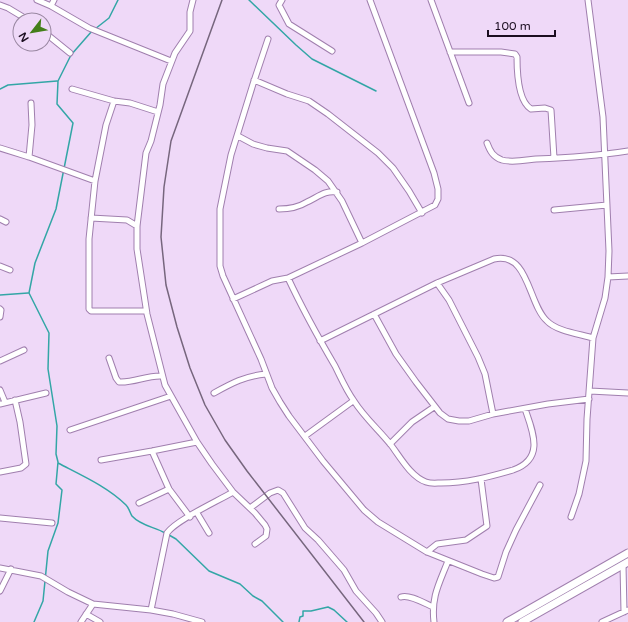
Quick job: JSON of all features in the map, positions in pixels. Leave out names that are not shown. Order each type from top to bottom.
[{"type":"main road","points":[[507,622],[628,553]]},
{"type":"main road","points":[[522,622],[625,564]]},
{"type":"street","points":[[37,0],[51,6],[89,28],[171,61]]},
{"type":"street","points":[[51,6],[54,0]]},
{"type":"street","points":[[193,0],[190,12],[190,31],[175,53],[162,87],[158,112],[144,164],[137,226],[137,249],[146,311],[162,376],[171,396],[197,442],[233,492],[256,513],[267,529],[266,536],[255,544]]},
{"type":"street","points":[[282,0],[279,5],[289,24],[332,51]]},
{"type":"street","points":[[233,299],[272,281],[288,278],[362,243],[422,213],[435,205],[437,202],[438,189],[426,151],[370,0]]},
{"type":"street","points":[[431,0],[469,103]]},
{"type":"street","points":[[571,517],[580,494],[586,461],[593,338],[608,277],[609,251],[606,155],[603,117],[588,0]]},
{"type":"street","points":[[0,5],[15,12]]},
{"type":"street","points":[[52,38],[70,53]]},
{"type":"street","points":[[268,39],[254,80],[232,155],[220,209],[220,266],[272,388],[280,402],[323,461],[364,510],[378,522],[427,552],[494,578],[498,577],[506,552],[516,530],[540,485]]},
{"type":"street","points":[[450,52],[501,52],[514,54],[516,57],[520,89],[527,105],[531,109],[546,108],[551,110],[554,158]]},
{"type":"street","points":[[254,80],[287,94],[309,101],[378,153],[393,168],[422,213]]},
{"type":"street","points":[[72,89],[114,101],[130,103],[158,112]]},
{"type":"street","points":[[114,101],[106,126],[95,181],[89,239],[89,309],[91,311],[146,311]]},
{"type":"street","points":[[29,157],[32,125],[31,103]]},
{"type":"street","points":[[238,136],[252,144],[287,151],[320,174],[337,192],[362,243]]},
{"type":"street","points":[[487,142],[489,150],[495,157],[504,161],[606,155],[628,151]]},
{"type":"street","points":[[0,148],[95,181]]},
{"type":"street","points":[[280,209],[294,208],[328,192],[337,192]]},
{"type":"street","points":[[554,210],[607,205]]},
{"type":"street","points":[[91,218],[127,220],[137,226]]},
{"type":"street","points":[[0,219],[6,222]]},
{"type":"street","points":[[320,341],[437,283],[501,257],[508,258],[518,266],[525,275],[535,302],[546,322],[557,328],[593,338]]},
{"type":"street","points":[[0,266],[10,270]]},
{"type":"street","points":[[608,277],[628,276]]},
{"type":"street","points":[[288,278],[304,312],[353,401],[411,471],[425,482],[461,483],[481,479],[518,468],[530,459],[534,452],[535,444],[525,408]]},
{"type":"street","points":[[437,283],[449,300],[478,357],[485,374],[493,414]]},
{"type":"street","points":[[0,309],[0,317]]},
{"type":"street","points":[[374,314],[396,354],[434,407],[448,419],[469,421],[493,414],[525,408],[589,399]]},
{"type":"street","points":[[0,361],[24,350]]},
{"type":"street","points":[[109,358],[116,378],[119,382],[150,376],[162,376]]},
{"type":"street","points":[[214,393],[252,375],[266,374]]},
{"type":"street","points":[[0,390],[3,403],[46,393]]},
{"type":"street","points":[[590,391],[628,393]]},
{"type":"street","points":[[70,430],[171,396]]},
{"type":"street","points":[[0,472],[21,468],[26,464],[20,422],[15,400]]},
{"type":"street","points":[[305,436],[353,401]]},
{"type":"street","points":[[390,444],[412,422],[434,407]]},
{"type":"street","points":[[101,460],[152,452],[197,442]]},
{"type":"street","points":[[152,452],[169,489],[190,517]]},
{"type":"street","points":[[427,552],[437,544],[466,540],[487,526],[481,479]]},
{"type":"street","points":[[139,503],[169,489]]},
{"type":"street","points":[[250,508],[270,493],[278,490],[283,493],[305,528],[344,570],[356,591],[382,622]]},
{"type":"street","points":[[151,610],[167,535],[170,529],[233,492]]},
{"type":"street","points":[[197,513],[209,533]]},
{"type":"street","points":[[0,518],[52,523]]},
{"type":"street","points":[[434,622],[433,606],[437,590],[448,561]]},
{"type":"street","points":[[602,622],[626,611],[625,564]]},
{"type":"street","points":[[0,568],[41,576],[68,592],[93,604],[151,610],[202,622]]},
{"type":"street","points":[[0,590],[11,569]]},
{"type":"street","points":[[401,597],[408,597],[433,606]]},
{"type":"street","points":[[81,622],[93,604]]},
{"type":"street","points":[[86,614],[100,622]]},
{"type":"waterway","points":[[95,29],[109,18],[118,0]]},
{"type":"waterway","points":[[249,0],[312,59],[376,91]]},
{"type":"waterway","points":[[34,622],[43,601],[48,551],[58,523],[62,490],[56,484],[58,462],[56,454],[57,426],[48,369],[49,333],[29,293],[35,263],[56,209],[73,123],[57,104],[58,81],[71,55],[92,31]]},
{"type":"waterway","points":[[0,89],[8,85],[57,81]]},
{"type":"waterway","points":[[0,295],[28,293]]},
{"type":"waterway","points":[[58,463],[111,493],[126,505],[132,516],[140,522],[165,533]]},
{"type":"waterway","points":[[169,535],[176,539],[209,571],[240,584],[253,596],[262,601],[283,622]]},
{"type":"waterway","points":[[299,622],[300,617],[303,616],[303,611],[311,611],[328,607],[334,610],[347,622]]},
{"type":"railway","points":[[222,0],[171,141],[164,187],[161,237],[166,285],[190,368],[205,405],[225,440],[247,471],[364,622]]}]
